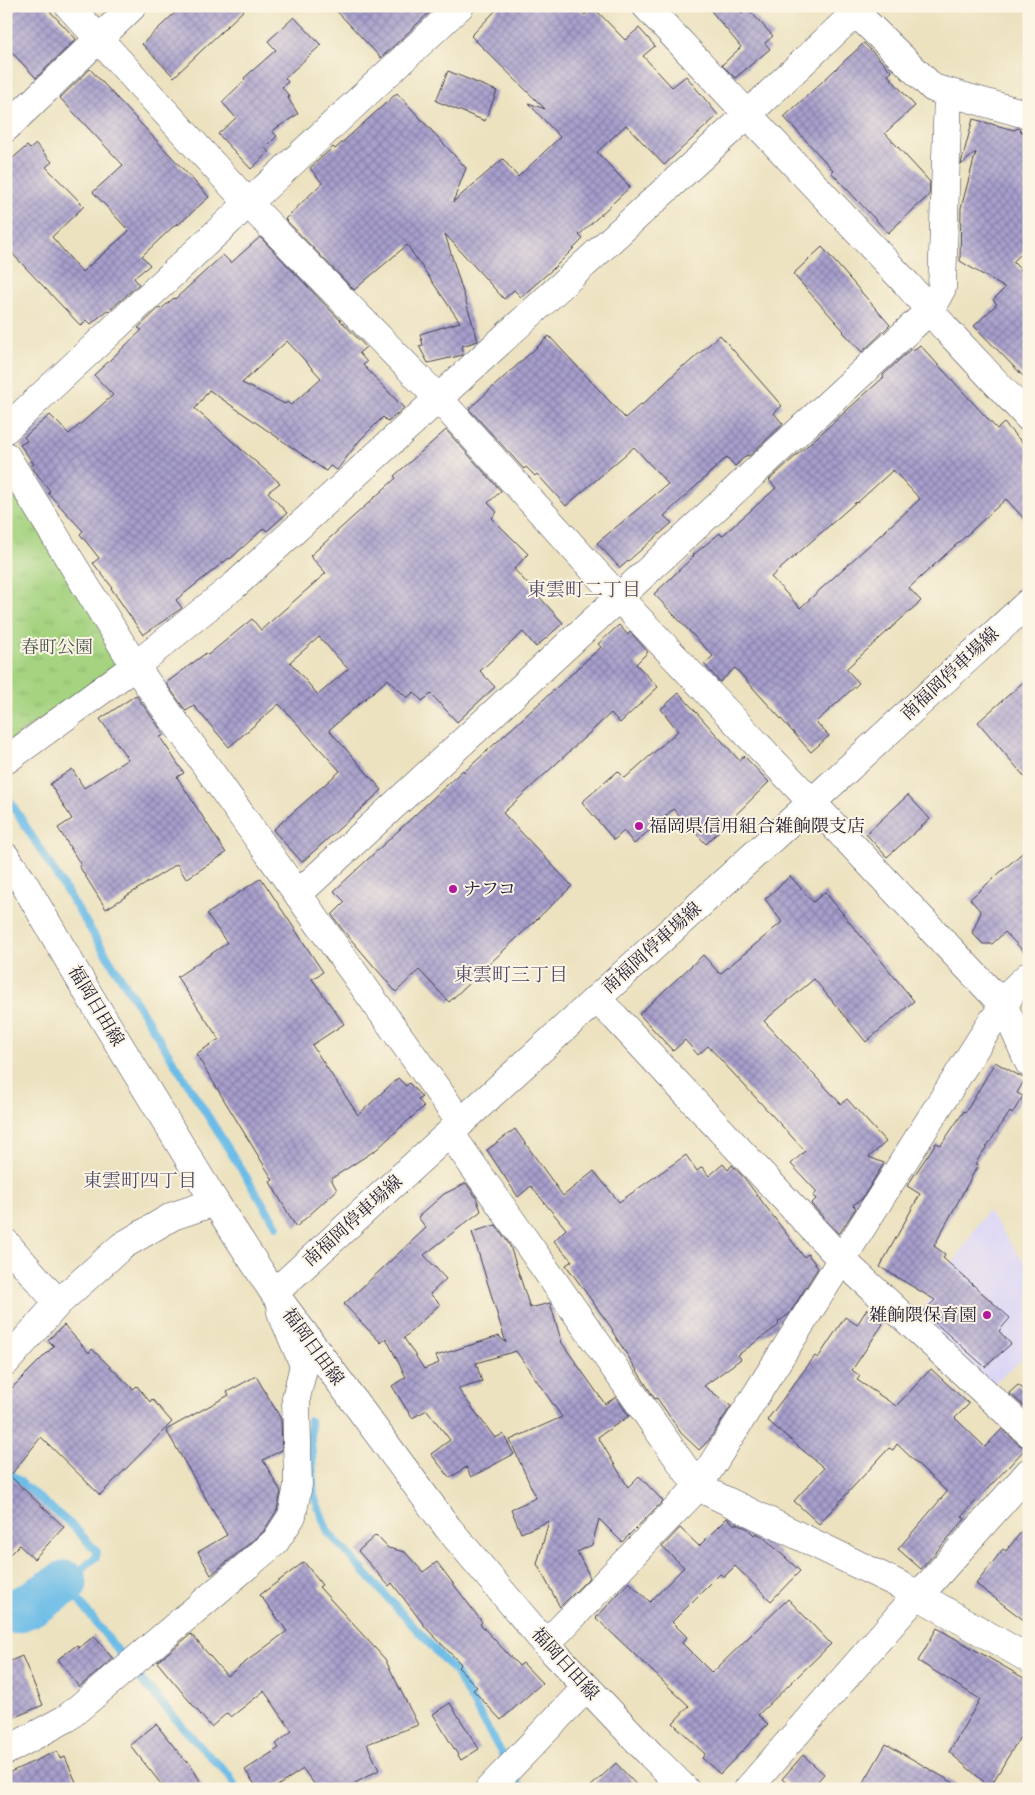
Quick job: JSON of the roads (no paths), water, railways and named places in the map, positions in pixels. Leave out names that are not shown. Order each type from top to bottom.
[{"type":"street","points":[[69,6],[248,203],[439,399],[619,598],[1004,1006],[1029,1063]]},
{"type":"street","points":[[6,128],[133,6]]},
{"type":"street","points":[[6,428],[460,6]]},
{"type":"street","points":[[646,6],[1029,418]]},
{"type":"street","points":[[6,760],[135,666],[235,585],[747,115],[852,10],[932,88],[1029,116]]},
{"type":"street","points":[[298,894],[930,310],[942,288],[948,92]]},
{"type":"street","points":[[6,456],[135,666],[298,894],[698,1487],[900,1585],[1029,1659]]},
{"type":"street","name":"南福岡停車場線","points":[[274,1293],[1029,602]]},
{"type":"street","name":"福岡日田線","points":[[6,857],[25,885],[89,995],[215,1202],[274,1293],[448,1528],[546,1644],[586,1688],[685,1789]]},
{"type":"street","points":[[546,1644],[698,1487],[991,1023],[1013,990],[1029,975]]},
{"type":"street","points":[[596,999],[623,1025],[842,1260],[1029,1433]]},
{"type":"street","points":[[6,1362],[58,1303],[122,1246],[173,1216],[215,1202]]},
{"type":"street","points":[[6,1243],[58,1303]]},
{"type":"street","points":[[6,1751],[67,1718],[275,1542],[292,1516],[298,1486],[296,1398],[304,1365],[274,1293]]},
{"type":"street","points":[[748,1789],[917,1596],[1029,1472]]},
{"type":"street","points":[[489,1789],[586,1688]]},
{"type":"waterway","points":[[6,795],[277,1226]]},
{"type":"waterway","points":[[310,1421],[314,1496],[328,1532],[456,1673],[522,1789]]},
{"type":"waterway","points":[[6,1470],[74,1527],[97,1552],[96,1557],[65,1583],[136,1674],[197,1743],[229,1775],[236,1789]]},
{"type":"waterway","points":[[6,1611],[27,1606],[65,1583]]},
{"type":"place","name":"福岡県信用組合雑餉隈支店","points":[[639,826]]},
{"type":"place","name":"ナフコ","points":[[453,889]]},
{"type":"place","name":"雑餉隈保育園","points":[[987,1315]]},
{"type":"district","name":"東雲町二丁目","points":[[584,590]]},
{"type":"district","name":"東雲町三丁目","points":[[511,975]]},
{"type":"district","name":"東雲町四丁目","points":[[140,1181]]},
{"type":"park label","name":"春町公園","points":[[57,647]]}]
